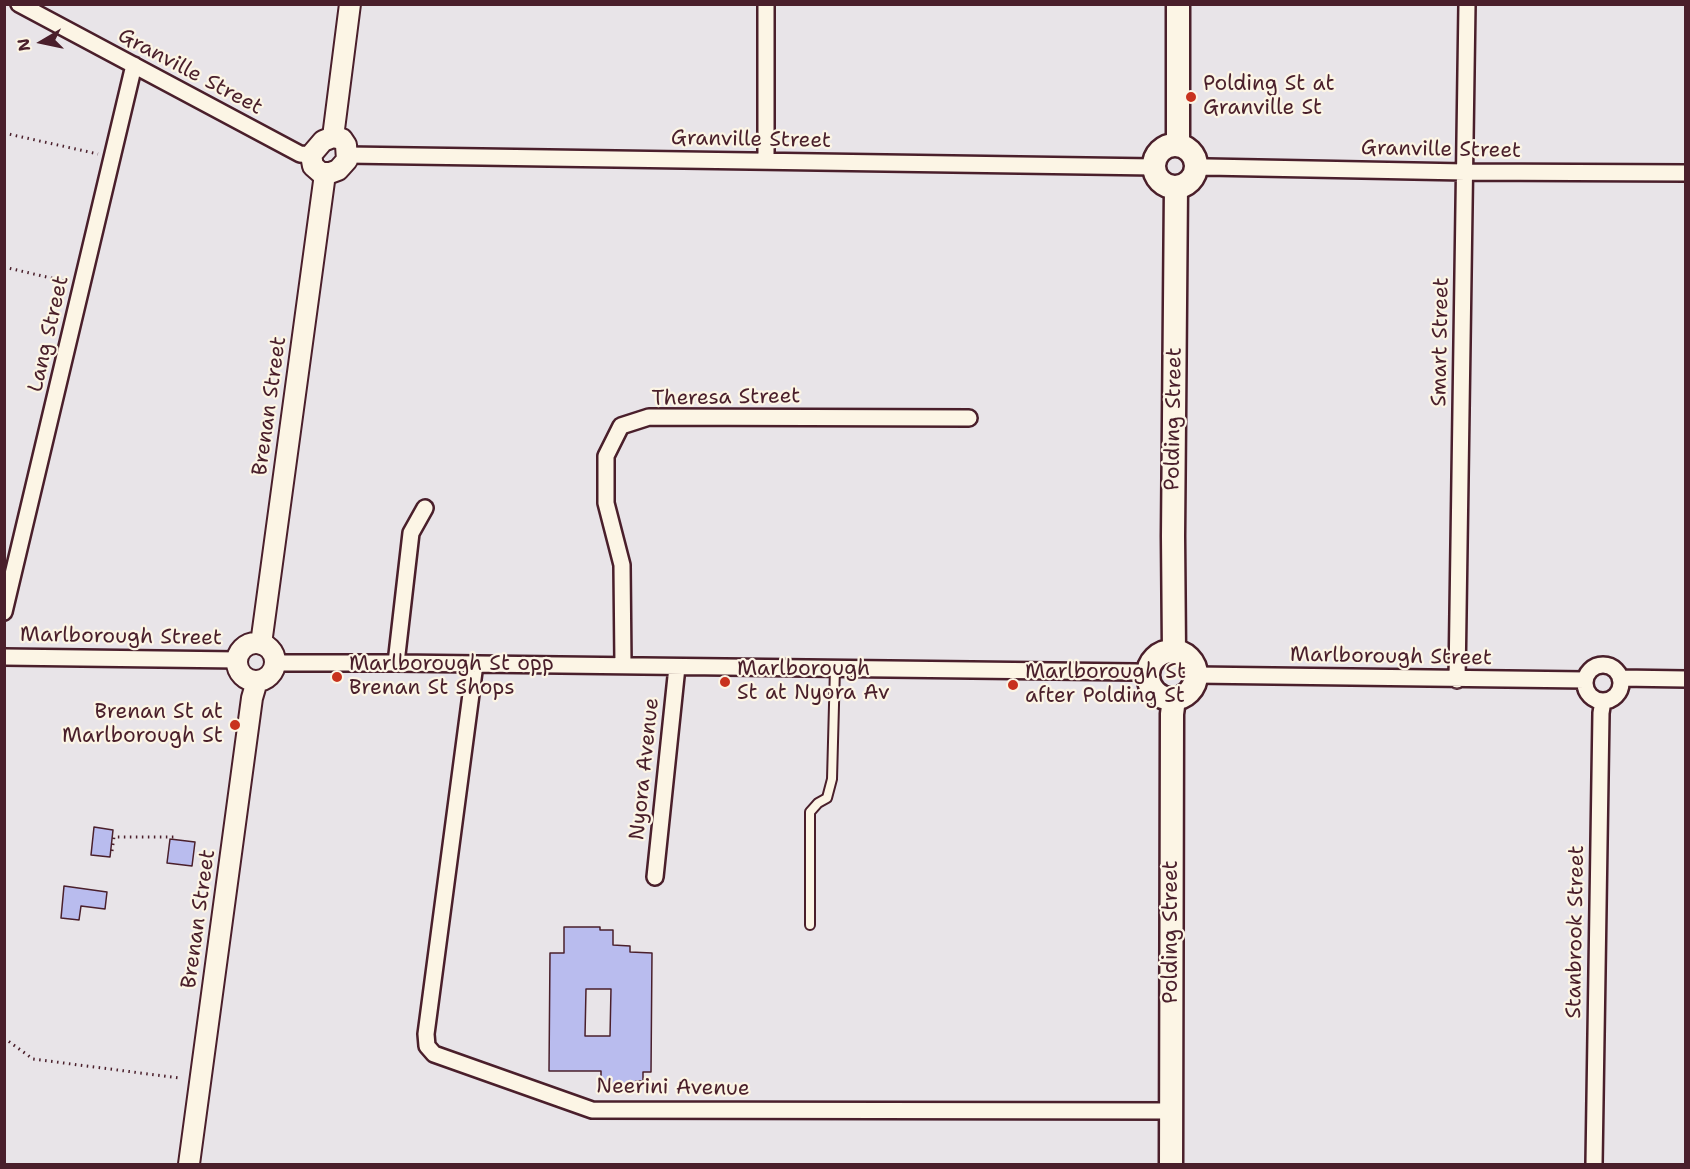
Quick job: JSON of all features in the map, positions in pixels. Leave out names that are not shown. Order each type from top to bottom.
[{"type":"main road","points":[[1178,4],[1178,145]]},
{"type":"main road","points":[[1178,145],[1186,148],[1196,160],[1196,168],[1190,182],[1176,187],[1161,182],[1154,167],[1156,158],[1169,146],[1178,145]]},
{"type":"main road","name":"Polding Street","points":[[1174,651],[1176,187]]},
{"type":"main road","points":[[1174,651],[1189,660],[1194,667],[1195,675],[1194,684],[1189,691],[1182,697],[1174,699],[1164,698],[1155,693],[1148,675],[1150,665],[1156,657],[1164,652],[1174,651]]},
{"type":"main road","name":"Polding Street","points":[[1171,1164],[1172,714],[1174,699]]},
{"type":"street","name":"Granville Street","points":[[19,4],[300,154],[311,155]]},
{"type":"street","points":[[333,137],[350,4]]},
{"type":"street","points":[[766,4],[766,162]]},
{"type":"street","name":"Smart Street","points":[[1457,680],[1467,4]]},
{"type":"street","name":"Lang Street","points":[[4,612],[134,65]]},
{"type":"street","points":[[333,137],[342,139],[344,142],[347,159],[338,170],[325,174],[316,171],[311,155],[318,145],[333,137]]},
{"type":"street","name":"Granville Street","points":[[348,155],[1154,167]]},
{"type":"street","name":"Granville Street","points":[[1196,168],[1207,166],[1465,172],[1686,173]]},
{"type":"street","name":"Brenan Street","points":[[261,644],[325,174]]},
{"type":"street","name":"Theresa Street","points":[[623,665],[622,565],[606,502],[606,456],[621,426],[649,417],[969,418]]},
{"type":"street","points":[[396,663],[411,533],[425,508]]},
{"type":"street","points":[[252,644],[261,644],[271,650],[275,663],[270,676],[257,681],[248,680],[241,674],[238,660],[244,648],[252,644]]},
{"type":"street","name":"Marlborough Street","points":[[4,657],[238,660]]},
{"type":"street","points":[[275,663],[1136,672],[1148,675]]},
{"type":"street","name":"Neerini Avenue","points":[[475,664],[426,1034],[427,1046],[434,1054],[592,1110],[1172,1112]]},
{"type":"street","points":[[1602,665],[1613,669],[1620,678],[1620,684],[1617,694],[1603,701],[1589,695],[1585,680],[1591,670],[1602,665]]},
{"type":"street","name":"Nyora Avenue","points":[[655,877],[677,667]]},
{"type":"street","name":"Marlborough Street","points":[[1195,675],[1585,680]]},
{"type":"street","points":[[1620,678],[1686,679]]},
{"type":"street","name":"Brenan Street","points":[[189,1164],[252,698],[257,681]]},
{"type":"street","name":"Stanbrook Street","points":[[1594,1164],[1600,713],[1603,701]]},
{"type":"lane","points":[[810,926],[810,813],[818,803],[827,798],[832,779],[835,668]]},
{"type":"path","points":[[4,133],[112,157]]},
{"type":"path","points":[[4,267],[82,285]]},
{"type":"path","points":[[112,850],[114,837],[174,837]]},
{"type":"path","points":[[4,1038],[33,1059],[179,1078]]},
{"type":"building","points":[[94,827],[113,830],[110,857],[91,855]]},
{"type":"building","points":[[170,839],[195,842],[192,866],[167,863]]},
{"type":"building","points":[[64,886],[107,892],[105,909],[81,906],[79,920],[61,918]]},
{"type":"building","points":[[564,927],[600,927],[600,930],[613,930],[613,945],[630,946],[630,952],[652,953],[651,1072],[643,1072],[643,1081],[636,1081],[636,1088],[601,1088],[601,1071],[549,1071],[550,953],[564,953]],"holes":[[[586,989],[611,989],[610,1036],[585,1036]]]},
{"type":"place","name":"Polding St at Granville St","points":[[1191,97]]},
{"type":"place","name":"Marlborough St opp Brenan St Shops","points":[[337,677]]},
{"type":"place","name":"Marlborough St at Nyora Av","points":[[725,682]]},
{"type":"place","name":"Marlborough St after Polding St","points":[[1013,685]]},
{"type":"place","name":"Brenan St at Marlborough St","points":[[235,725]]}]
